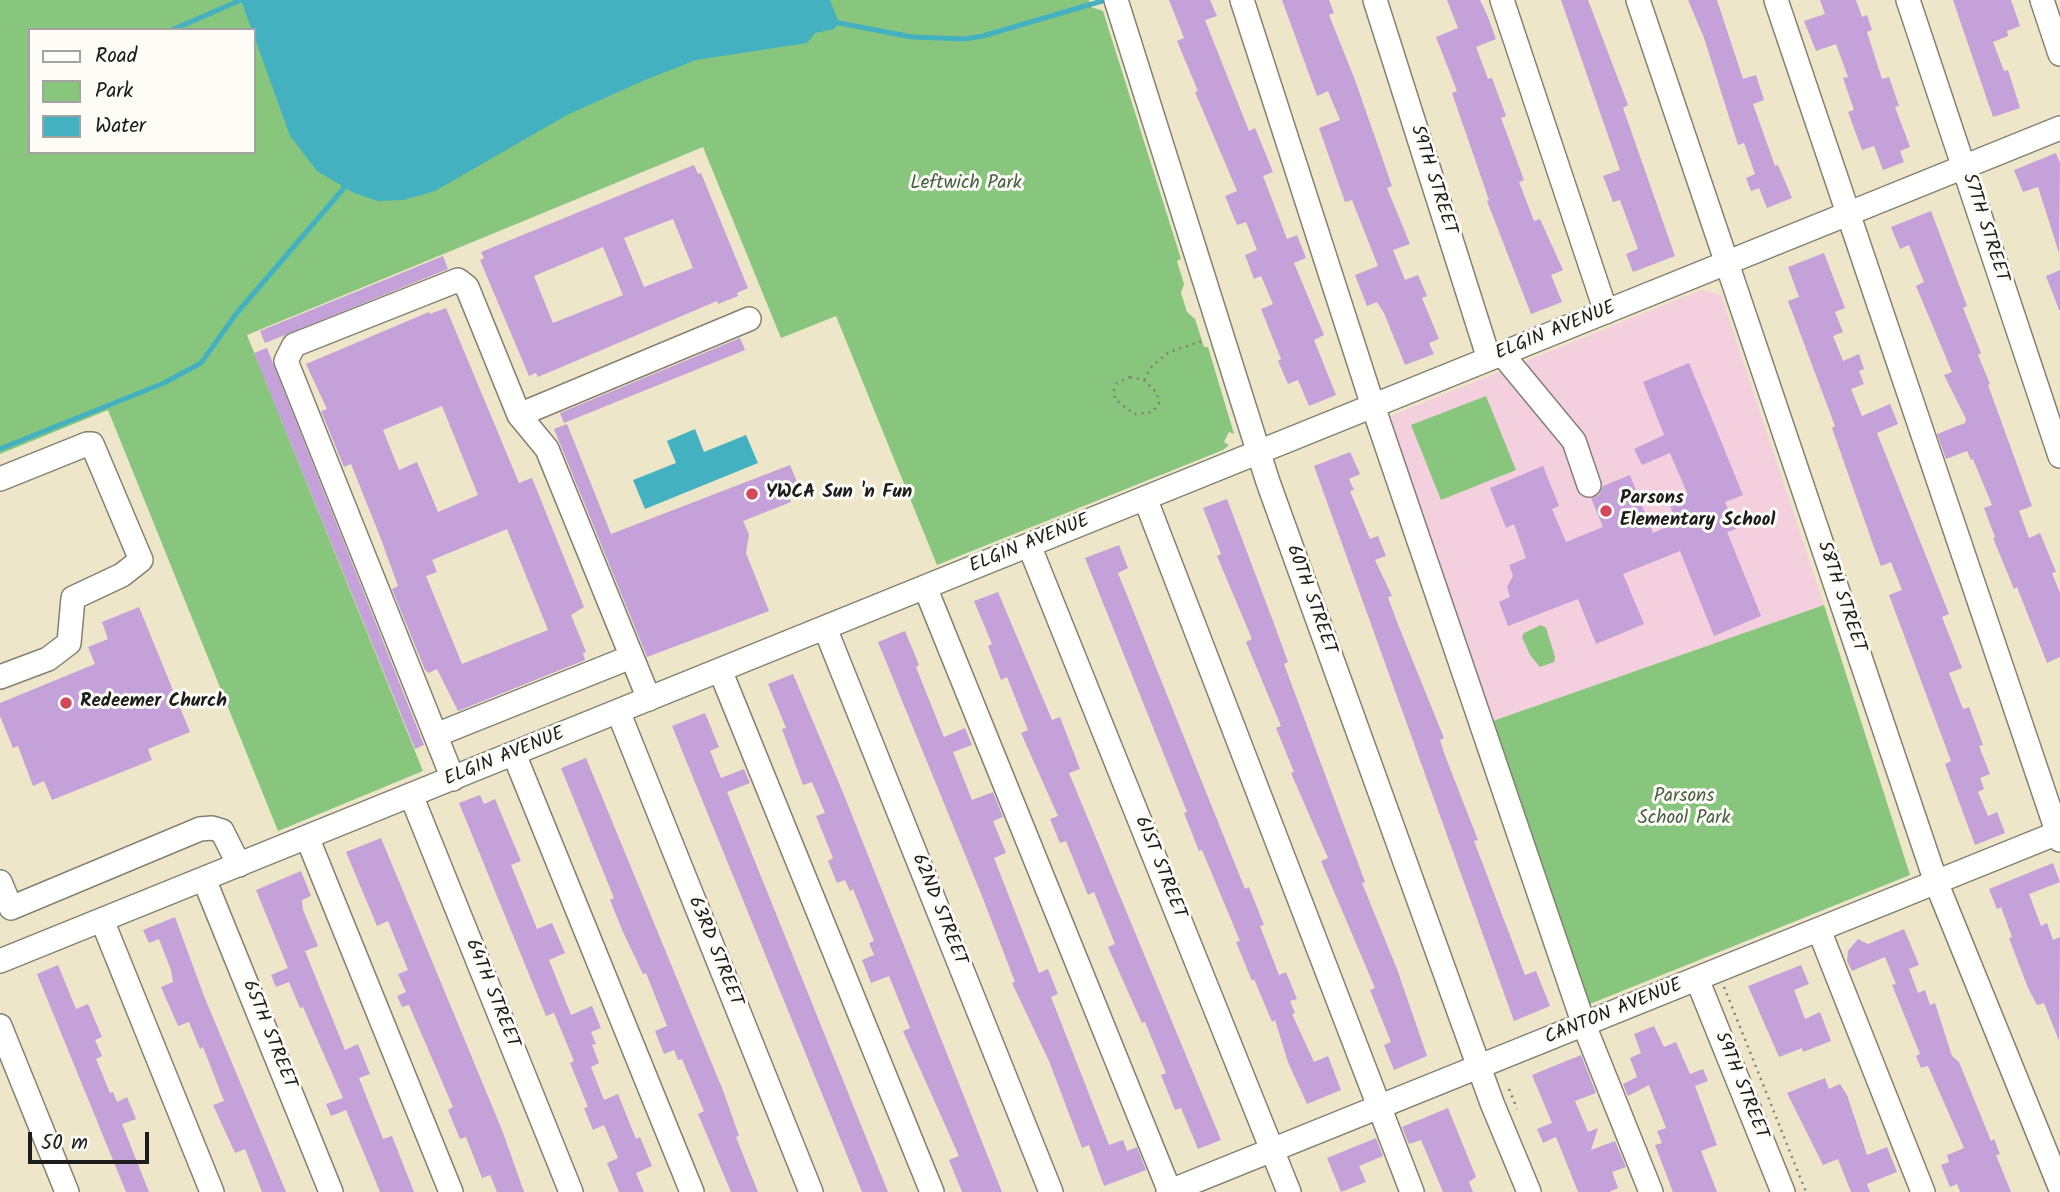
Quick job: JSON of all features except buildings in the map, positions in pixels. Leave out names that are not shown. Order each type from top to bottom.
[{"type":"street","name":"60TH STREET","points":[[1116,0],[1258,452],[1479,1067],[1529,1192]]},
{"type":"street","points":[[1242,0],[1373,406],[1584,1025],[1651,1192]]},
{"type":"street","name":"59TH STREET","points":[[1375,0],[1495,357]]},
{"type":"street","points":[[1502,0],[1606,312]]},
{"type":"street","name":"58TH STREET","points":[[1638,0],[1936,882],[2060,1187]]},
{"type":"street","points":[[1776,0],[1846,214],[2059,835]]},
{"type":"street","name":"57TH STREET","points":[[1908,0],[2060,456]]},
{"type":"street","points":[[2042,0],[2060,54]]},
{"type":"street","name":"ELGIN AVENUE","points":[[0,961],[2060,128]]},
{"type":"street","points":[[453,779],[286,361],[294,345],[458,280],[467,287],[519,415],[547,449],[649,699]]},
{"type":"street","points":[[519,415],[749,319]]},
{"type":"street","points":[[1495,357],[1574,441],[1589,485]]},
{"type":"street","points":[[0,479],[92,444],[141,560],[122,575],[74,598],[69,643],[48,659],[0,677]]},
{"type":"street","points":[[1145,498],[1412,1192]]},
{"type":"street","name":"61ST STREET","points":[[1030,545],[1290,1192]]},
{"type":"street","points":[[925,587],[1169,1192]]},
{"type":"street","name":"62ND STREET","points":[[825,628],[1051,1192]]},
{"type":"street","points":[[436,735],[631,657]]},
{"type":"street","points":[[720,670],[932,1192]]},
{"type":"street","name":"63RD STREET","points":[[618,711],[811,1192]]},
{"type":"street","points":[[514,754],[692,1192]]},
{"type":"street","name":"64TH STREET","points":[[411,795],[571,1192]]},
{"type":"street","points":[[0,882],[11,908],[200,829],[212,828],[222,831],[239,865]]},
{"type":"street","name":"CANTON AVENUE","points":[[1169,1192],[1936,882],[2059,835]]},
{"type":"street","points":[[307,837],[451,1192]]},
{"type":"street","name":"65TH STREET","points":[[204,879],[331,1192]]},
{"type":"street","points":[[102,920],[212,1192]]},
{"type":"street","points":[[1819,930],[1923,1192]]},
{"type":"street","name":"59TH STREET","points":[[1707,975],[1783,1192]]},
{"type":"street","points":[[0,1026],[67,1192]]},
{"type":"path","points":[[1144,380],[1152,366],[1169,352],[1205,341]]},
{"type":"path","points":[[1123,379],[1144,380],[1157,393],[1159,404],[1147,414],[1134,414],[1119,404],[1114,389],[1123,379]]},
{"type":"path","points":[[1707,975],[1806,1192]]},
{"type":"shaded area","name":"Parsons Elementary School","points":[[1701,290],[1721,295],[1824,605],[1490,722],[1388,417]]},
{"type":"green space","name":"Leftwich Park","points":[[0,0],[1089,0],[1091,7],[1103,11],[1181,259],[1177,261],[1184,284],[1181,293],[1187,312],[1195,319],[1204,347],[1208,347],[1234,434],[1229,432],[1224,442],[1229,445],[1223,450],[937,565],[836,316],[781,338],[703,147],[247,335],[423,771],[278,831],[108,410],[0,454]]},
{"type":"green space","points":[[1486,396],[1516,470],[1441,500],[1411,425]]},
{"type":"green space","name":"Parsons School Park","points":[[1824,605],[1910,875],[1585,1006],[1490,722]]},
{"type":"green space","points":[[1541,625],[1546,628],[1555,657],[1554,662],[1540,667],[1530,655],[1522,637],[1524,633]]},
{"type":"water","points":[[241,0],[830,0],[839,23],[834,29],[815,33],[807,43],[696,60],[567,115],[435,191],[404,200],[378,201],[354,193],[317,171],[290,136],[256,42],[256,28],[251,28]]},
{"type":"water","points":[[695,429],[704,452],[746,435],[758,463],[645,509],[633,480],[676,463],[667,441]]},
{"type":"waterway","points":[[177,28],[241,0]]},
{"type":"waterway","points":[[839,23],[912,37],[964,39],[983,36],[1102,1]]},
{"type":"waterway","points":[[0,449],[164,383],[201,363],[236,314],[344,188]]},
{"type":"place","name":"YWCA Sun 'n Fun","points":[[752,494]]},
{"type":"place","name":"Parsons Elementary School","points":[[1606,511]]},
{"type":"place","name":"Redeemer Church","points":[[66,703]]}]
